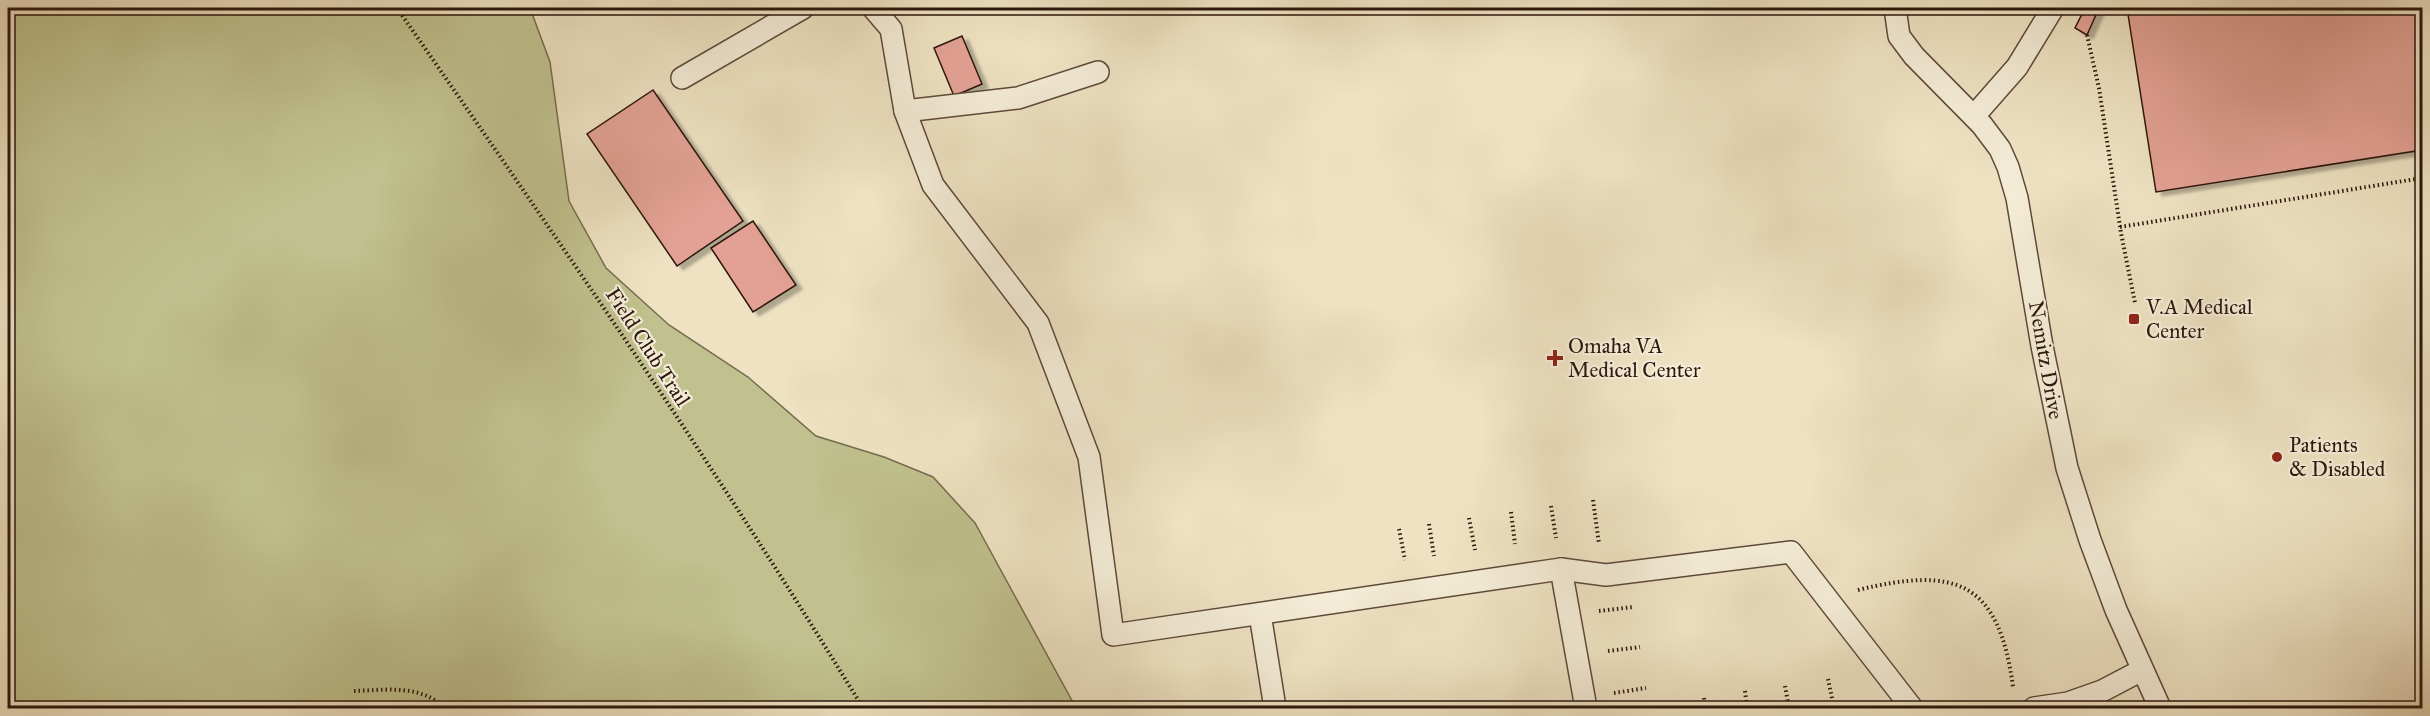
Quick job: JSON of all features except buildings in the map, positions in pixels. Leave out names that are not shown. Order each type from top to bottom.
[{"type":"lane","points":[[682,78],[803,8]]},
{"type":"lane","points":[[873,8],[891,29],[905,111],[933,184],[1038,323],[1089,457],[1113,635],[1561,569],[1604,574],[1791,552],[1912,708]]},
{"type":"lane","name":"Nemitz Drive","points":[[1895,8],[1899,36],[1914,56],[1974,116],[2000,149],[2017,198],[2042,346],[2067,468],[2102,572],[2160,708]]},
{"type":"lane","points":[[1974,116],[2016,67],[2053,8]]},
{"type":"lane","points":[[905,111],[1018,98],[1098,72]]},
{"type":"lane","points":[[1561,569],[1586,708]]},
{"type":"lane","points":[[1260,614],[1275,708]]},
{"type":"lane","points":[[2034,708],[2068,704],[2102,691],[2142,670]]},
{"type":"path","name":"Field Club Trail","points":[[397,8],[578,267],[863,708]]},
{"type":"path","points":[[2087,35],[2099,88],[2120,227],[2135,303]]},
{"type":"path","points":[[2120,227],[2422,178]]},
{"type":"path","points":[[1593,500],[1604,574]]},
{"type":"path","points":[[1854,591],[1914,579],[1948,583],[1970,591],[1981,599],[1997,621],[2008,654],[2013,687]]},
{"type":"path","points":[[1828,679],[1834,708]]},
{"type":"path","points":[[1785,686],[1789,708]]},
{"type":"path","points":[[354,692],[402,690],[420,693],[436,700],[445,708]]},
{"type":"path","points":[[1745,691],[1747,708]]},
{"type":"path","points":[[1704,698],[1705,708]]},
{"type":"green space","points":[[8,8],[530,8],[550,62],[569,201],[606,268],[669,325],[748,377],[816,436],[884,457],[933,477],[975,523],[1076,708],[8,708]]},
{"type":"place","name":"V.A Medical Center","points":[[2134,319]]},
{"type":"place","name":"Omaha VA Medical Center","points":[[1555,358]]},
{"type":"place","name":"Patients & Disabled","points":[[2277,457]]}]
